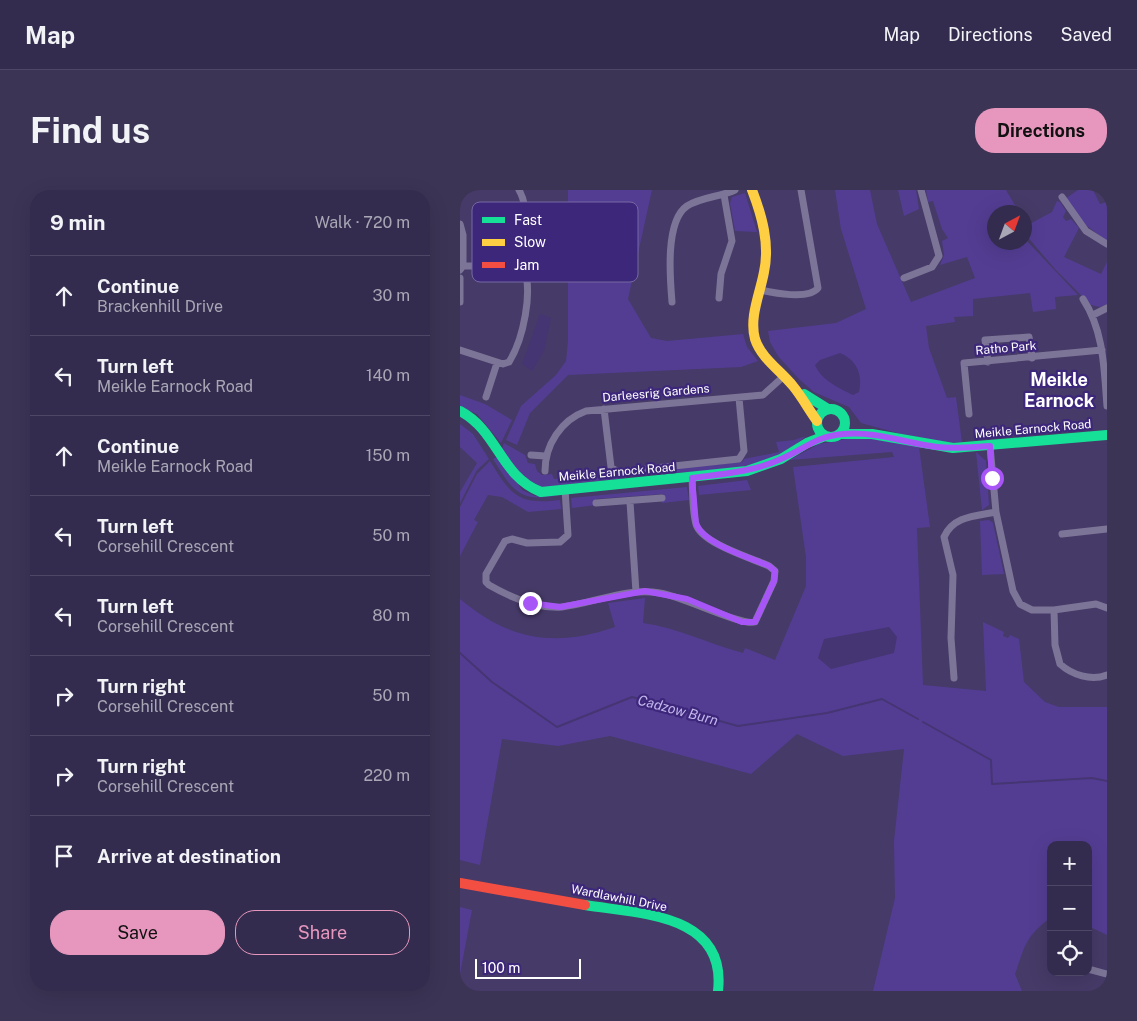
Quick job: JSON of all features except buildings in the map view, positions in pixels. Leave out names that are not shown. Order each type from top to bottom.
[{"type":"street","points":[[519,190],[524,202]]},
{"type":"street","points":[[672,302],[670,267],[672,241],[679,214],[694,202],[735,190]]},
{"type":"street","points":[[752,190],[766,235],[766,264],[752,320],[754,340],[759,349],[794,386],[828,409],[839,411],[846,420],[841,434],[831,438],[825,436],[794,386]]},
{"type":"street","points":[[760,290],[783,295],[811,293],[818,288],[801,190]]},
{"type":"street","points":[[904,278],[932,267],[939,256],[921,190]]},
{"type":"street","points":[[719,298],[721,274],[732,241],[724,194]]},
{"type":"street","points":[[1062,197],[1086,231],[1107,244]]},
{"type":"street","points":[[460,224],[463,235],[461,268]]},
{"type":"street","points":[[460,278],[460,302]]},
{"type":"street","points":[[460,350],[507,364],[511,359],[528,310],[527,282]]},
{"type":"street","points":[[1084,299],[1093,315],[1102,350],[1107,406]]},
{"type":"street","points":[[1093,315],[1107,308]]},
{"type":"street","points":[[988,362],[986,340],[1029,337],[1032,358]]},
{"type":"street","name":"Ratho Park","points":[[969,414],[964,363],[1102,350]]},
{"type":"street","points":[[486,397],[497,362]]},
{"type":"street","name":"Darleesrig Gardens","points":[[545,456],[562,425],[586,410],[763,395],[784,376]]},
{"type":"street","points":[[604,409],[611,467],[618,472],[739,459],[744,451],[739,398]]},
{"type":"street","points":[[817,423],[822,412],[828,409]]},
{"type":"street","name":"Meikle Earnock Road","points":[[460,411],[472,416],[485,428],[518,481],[524,486],[541,492],[747,471],[781,459],[807,443],[825,436]]},
{"type":"street","name":"Meikle Earnock Road","points":[[846,420],[872,434]]},
{"type":"street","name":"Meikle Earnock Road","points":[[807,443],[817,423]]},
{"type":"street","name":"Meikle Earnock Road","points":[[841,434],[872,434],[935,447],[953,448],[1107,435]]},
{"type":"street","points":[[990,446],[996,512],[1016,598],[1026,608],[1054,610],[1096,604],[1107,608]]},
{"type":"street","points":[[532,455],[545,456],[546,471]]},
{"type":"street","points":[[565,489],[568,535],[565,539],[560,542],[527,543],[512,539],[505,541],[486,574],[486,582],[530,603],[560,607],[636,592],[661,593],[687,599],[749,624],[755,622],[759,617],[774,581],[775,571],[769,566],[711,541],[698,530],[692,478]]},
{"type":"street","points":[[596,503],[630,502],[662,498]]},
{"type":"street","points":[[630,502],[636,592]]},
{"type":"street","points":[[954,678],[951,638],[952,575],[944,537],[949,527],[960,520],[996,512]]},
{"type":"street","points":[[1062,534],[1107,529]]},
{"type":"street","points":[[1054,610],[1055,645],[1060,664],[1077,675],[1098,677],[1107,675]]},
{"type":"street","points":[[945,671],[954,670]]},
{"type":"street","name":"Wardlawhill Drive","points":[[460,878],[465,883],[660,918],[682,924],[696,932],[718,962],[720,982],[718,991]]},
{"type":"street","points":[[1092,970],[1107,974]]},
{"type":"shaded area","points":[[568,190],[652,190],[638,254],[638,202],[568,202]]},
{"type":"shaded area","points":[[835,190],[870,190],[877,224],[911,302],[975,278],[967,257],[940,265],[944,255],[942,241],[948,238],[942,229],[933,201],[928,202],[926,190],[1006,190],[1015,205],[987,205],[987,250],[1032,250],[1032,246],[1078,295],[1055,297],[1056,309],[1033,312],[1030,293],[973,299],[973,316],[954,317],[955,322],[926,326],[929,348],[947,398],[956,397],[962,442],[950,443],[901,434],[861,423],[849,407],[814,392],[800,380],[778,356],[770,342],[768,331],[836,323],[866,309],[841,229]]},
{"type":"shaded area","points":[[898,190],[916,190],[919,209],[904,216]]},
{"type":"shaded area","points":[[1078,190],[1093,190],[1100,204],[1107,202],[1107,241],[1087,226],[1065,199]]},
{"type":"shaded area","points":[[745,193],[757,232],[735,231],[730,203],[732,197]]},
{"type":"shaded area","points":[[1057,201],[1060,202],[1066,211],[1063,217],[1066,221],[1071,219],[1079,228],[1064,257],[1101,274],[1107,262],[1107,304],[1100,307],[1091,305],[1055,269],[1032,242],[1032,223],[1052,212]]},
{"type":"shaded area","points":[[568,282],[632,282],[628,299],[651,338],[667,341],[743,334],[747,347],[758,361],[741,367],[568,375],[530,413],[517,445],[506,440],[521,406],[556,375],[566,361]]},
{"type":"shaded area","points":[[540,314],[551,318],[544,351],[532,371],[522,364]]},
{"type":"shaded area","points":[[840,353],[855,364],[859,374],[859,392],[853,395],[826,379],[815,365],[820,360]]},
{"type":"shaded area","points":[[460,395],[485,404],[512,420],[501,443],[477,414],[460,407]]},
{"type":"shaded area","points":[[460,424],[473,434],[489,459],[477,470],[460,503],[460,492],[477,463],[460,447]]},
{"type":"shaded area","points":[[806,436],[794,446],[781,453],[782,455],[736,469],[629,476],[629,473],[742,462],[744,459],[779,452],[776,442],[794,440]]},
{"type":"shaded area","points":[[863,436],[919,447],[930,527],[917,528],[923,685],[986,691],[983,622],[1004,632],[1003,636],[1008,638],[1010,635],[1019,639],[1024,682],[1045,702],[1059,707],[1107,707],[1107,935],[1092,928],[1092,841],[1047,841],[1047,920],[1036,930],[1024,948],[1015,974],[1022,991],[873,991],[895,898],[894,841],[904,749],[843,756],[797,734],[751,774],[610,736],[558,746],[502,739],[480,865],[460,860],[460,599],[496,624],[533,636],[552,638],[593,634],[615,627],[608,603],[645,598],[643,623],[681,632],[743,653],[745,648],[775,660],[806,586],[806,557],[793,467],[894,457],[892,452],[789,460],[819,444]]},
{"type":"shaded area","points":[[504,443],[525,455],[528,463],[535,464],[537,471],[542,475],[552,474],[554,479],[591,475],[591,477],[605,476],[609,473],[626,473],[626,478],[543,487],[536,485],[524,478],[514,467],[502,449]]},
{"type":"shaded area","points":[[976,452],[986,461],[989,505],[982,510]]},
{"type":"shaded area","points":[[499,456],[522,490],[535,496],[560,495],[535,497],[526,496],[519,492],[512,487],[493,459]]},
{"type":"shaded area","points":[[490,461],[510,490],[517,495],[534,501],[560,500],[561,509],[528,512],[502,497],[488,495],[474,520],[478,522],[460,556],[460,507],[477,474]]},
{"type":"shaded area","points":[[747,480],[751,490],[699,495],[698,486]]},
{"type":"shaded area","points":[[687,487],[689,500],[662,503],[664,494],[596,499],[596,505],[572,508],[571,498]]},
{"type":"shaded area","points":[[989,520],[993,523],[1004,574],[982,575],[980,521]]},
{"type":"shaded area","points":[[889,627],[897,637],[894,653],[831,669],[818,658],[824,639]]},
{"type":"shaded area","points":[[460,907],[472,910],[460,974]]},
{"type":"waterway","name":"Cadzow Burn","points":[[460,653],[492,682],[557,727],[632,697],[738,726],[827,713],[882,699],[918,719]]},
{"type":"waterway","name":"Cadzow Burn","points":[[923,722],[991,760],[992,784],[1092,778],[1107,781]]},
{"type":"traffic: fast","points":[[804,394],[828,409]]},
{"type":"traffic: fast","points":[[831,409],[841,413],[845,423],[841,433],[831,437],[821,433],[817,423],[821,413],[831,409]]},
{"type":"traffic: fast","points":[[460,411],[483,430],[516,475],[527,485],[541,492],[747,471],[781,459],[807,443],[825,436]]},
{"type":"traffic: fast","points":[[841,434],[872,434],[953,448],[1107,435]]},
{"type":"traffic: fast","points":[[585,905],[653,916],[675,922],[694,932],[709,946],[717,965],[718,991]]},
{"type":"traffic: slow","points":[[752,190],[762,220],[766,251],[766,262],[754,314],[755,339],[762,352],[793,386],[817,421]]},
{"type":"traffic: jam","points":[[460,883],[585,905]]},
{"type":"district","name":"Meikle Earnock","points":[[1059,390]]},
{"type":"route","points":[[530,603],[560,607],[625,593],[645,591],[687,599],[742,622],[749,624],[755,622],[759,617],[774,581],[775,571],[769,566],[711,541],[698,530],[692,478],[747,471],[781,459],[807,443],[825,436],[831,438],[841,434],[872,434],[935,447],[990,446],[992,478]]}]
